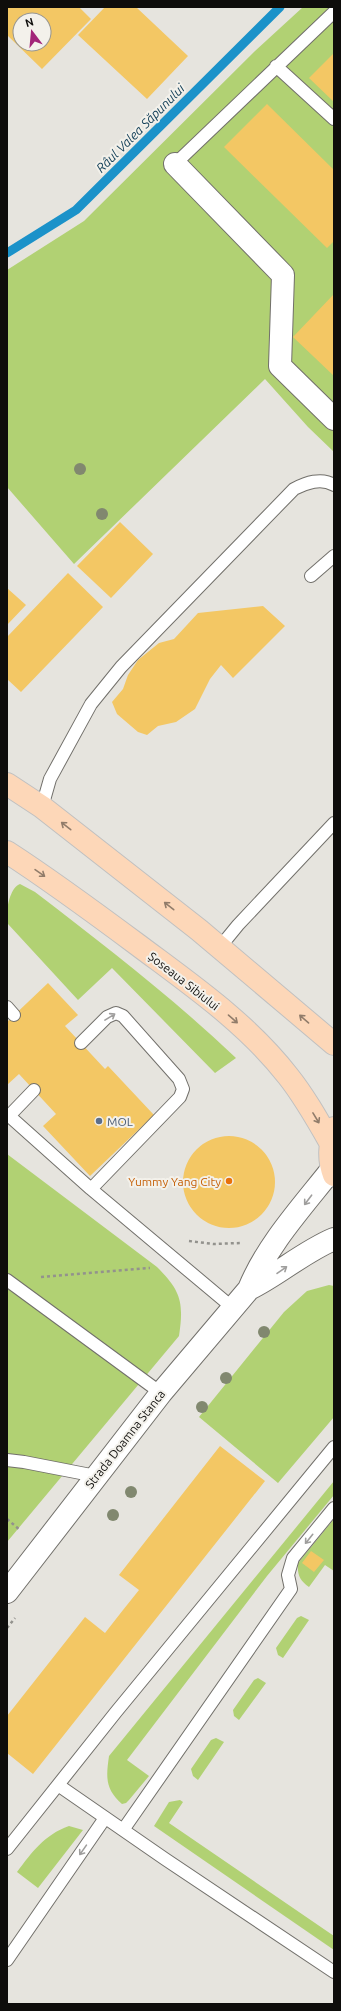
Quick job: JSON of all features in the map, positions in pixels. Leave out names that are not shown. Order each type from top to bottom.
[{"type":"main road","points":[[7,784],[42,807],[220,947],[334,1044]]},
{"type":"main road","name":"Șoseaua Sibiului","points":[[7,852],[58,887],[192,985],[235,1021],[264,1048],[287,1075],[332,1135],[333,1172]]},
{"type":"street","points":[[176,164],[283,275],[280,366],[332,414]]},
{"type":"street","name":"Strada Doamna Stanca","points":[[7,1592],[161,1393],[249,1290],[266,1257],[333,1172]]},
{"type":"street","name":"Strada Doamna Stanca","points":[[249,1290],[264,1282],[312,1250],[334,1239]]},
{"type":"lane","points":[[176,164],[276,66],[334,12]]},
{"type":"lane","points":[[276,66],[334,119]]},
{"type":"lane","points":[[42,807],[50,779],[91,704],[121,667],[294,489],[304,484],[316,481],[334,485]]},
{"type":"lane","points":[[311,576],[334,556]]},
{"type":"lane","points":[[220,947],[238,925],[334,823]]},
{"type":"lane","points":[[81,1043],[107,1017],[116,1013],[123,1016],[179,1079],[182,1089],[180,1097],[91,1189]]},
{"type":"lane","points":[[34,1090],[8,1115],[91,1189],[233,1308]]},
{"type":"lane","points":[[7,1280],[161,1393]]},
{"type":"lane","points":[[7,1849],[116,1712],[334,1447]]},
{"type":"lane","points":[[7,1460],[96,1476]]},
{"type":"lane","points":[[123,1830],[163,1775],[291,1589],[288,1575],[293,1558],[334,1508]]},
{"type":"lane","points":[[58,1785],[334,1972]]},
{"type":"lane","points":[[7,1960],[106,1818]]},
{"type":"green space","points":[[303,7],[334,7],[334,452],[308,427],[265,379],[74,564],[7,487],[7,270],[84,221],[255,51]]},
{"type":"green space","points":[[20,884],[35,892],[138,972],[188,1014],[236,1058],[215,1073],[112,968],[78,1000],[8,924],[7,914],[9,902],[16,886]]},
{"type":"green space","points":[[7,1154],[157,1267],[176,1290],[181,1306],[181,1314],[179,1336],[7,1542]]},
{"type":"green space","points":[[329,1285],[334,1286],[334,1417],[278,1483],[199,1417],[284,1312],[307,1291]]},
{"type":"green space","points":[[334,1481],[334,1495],[267,1576],[127,1760],[149,1776],[129,1800],[122,1804],[112,1793],[108,1782],[107,1770],[109,1756]]},
{"type":"green space","points":[[334,1519],[334,1571],[325,1565],[309,1587],[300,1577],[298,1563]]},
{"type":"green space","points":[[301,1616],[309,1620],[283,1658],[278,1655],[276,1648],[297,1618]]},
{"type":"green space","points":[[258,1678],[266,1683],[239,1720],[234,1716],[233,1710],[254,1680]]},
{"type":"green space","points":[[216,1738],[224,1742],[198,1780],[193,1776],[191,1769],[211,1740]]},
{"type":"green space","points":[[180,1800],[183,1802],[169,1823],[334,1936],[334,1950],[154,1826],[169,1802]]},
{"type":"green space","points":[[69,1826],[83,1830],[38,1888],[17,1872],[39,1845],[52,1834]]},
{"type":"building","points":[[7,7],[79,7],[91,19],[42,69],[24,52],[52,52],[52,12],[12,12],[12,40],[7,35]]},
{"type":"building","points":[[105,7],[136,7],[188,56],[147,99],[78,35]]},
{"type":"building","points":[[334,53],[334,102],[309,78]]},
{"type":"building","points":[[267,104],[334,170],[334,241],[327,248],[224,147]]},
{"type":"building","points":[[334,294],[334,376],[293,337]]},
{"type":"building","points":[[120,522],[153,554],[111,598],[77,566]]},
{"type":"building","points":[[68,573],[103,607],[21,692],[7,679],[7,637]]},
{"type":"building","points":[[7,588],[26,605],[7,625]]},
{"type":"building","points":[[263,606],[285,626],[233,678],[221,665],[210,679],[195,709],[176,722],[158,726],[147,735],[138,732],[117,714],[112,702],[123,689],[128,675],[138,660],[159,643],[174,639],[198,613]]},
{"type":"building","points":[[48,983],[78,1015],[65,1026],[105,1069],[108,1066],[154,1115],[90,1176],[43,1126],[56,1114],[19,1074],[7,1085],[7,1022]]},
{"type":"building","name":"Yummy Yang City","points":[[229,1136],[247,1139],[262,1149],[272,1164],[275,1182],[272,1200],[262,1215],[247,1225],[229,1228],[211,1225],[196,1215],[186,1200],[183,1182],[186,1164],[196,1149],[211,1139]]},
{"type":"building","points":[[220,1446],[265,1481],[33,1774],[7,1753],[7,1716],[85,1617],[105,1633],[139,1590],[119,1575]]},
{"type":"building","points":[[311,1551],[324,1560],[314,1572],[302,1563]]},
{"type":"waterway","name":"Râul Valea Săpunului","points":[[7,253],[76,210],[280,7]]},
{"type":"place","name":"MOL","points":[[99,1121]]},
{"type":"place","name":"Yummy Yang City","points":[[229,1181]]}]
